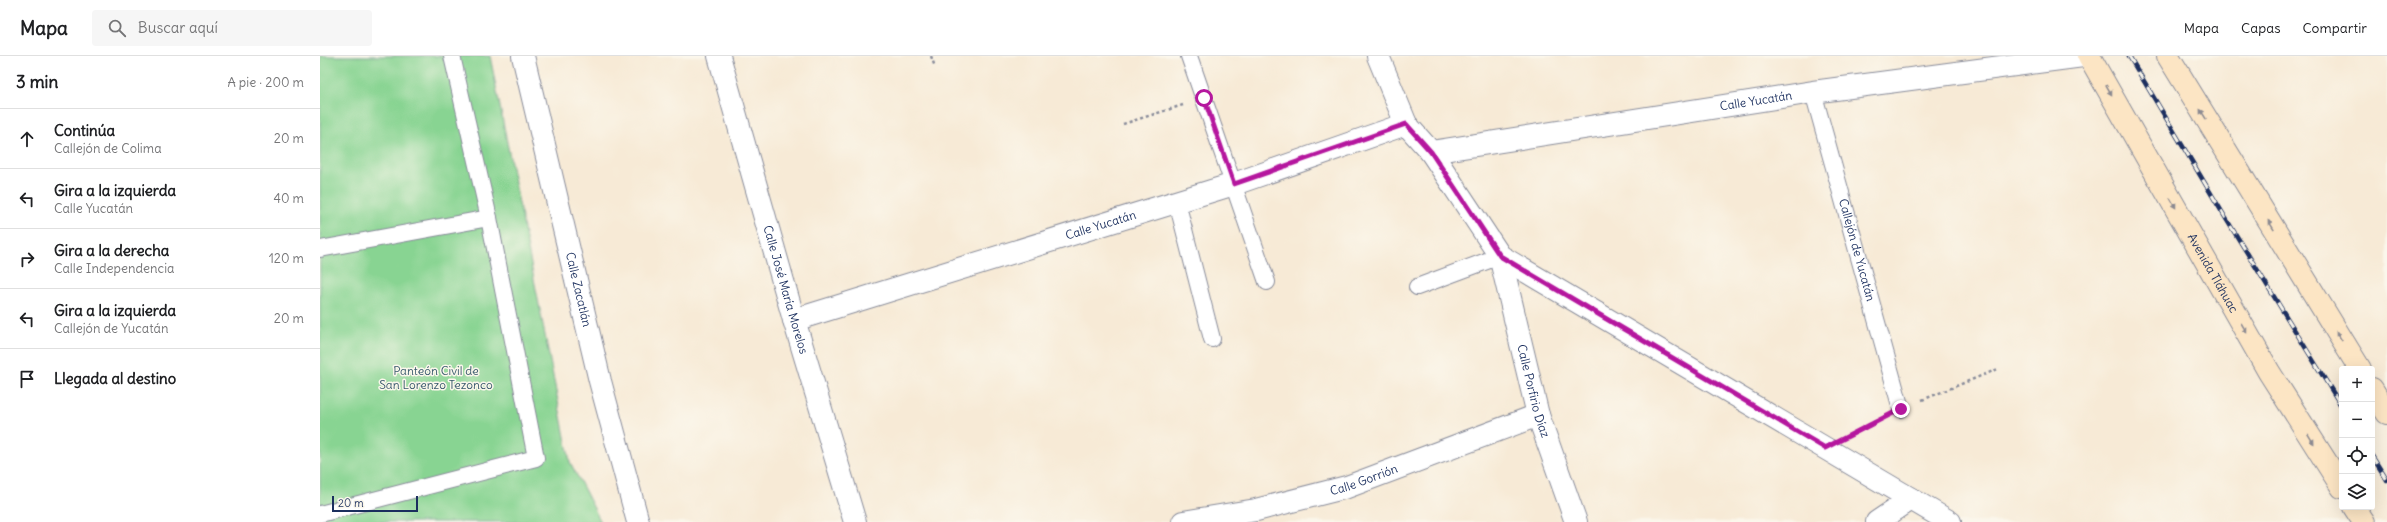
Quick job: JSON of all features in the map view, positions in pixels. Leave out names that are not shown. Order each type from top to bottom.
[{"type":"main road","name":"Avenida Tláhuac","points":[[2089,56],[2269,372],[2339,482]]},
{"type":"main road","points":[[2168,56],[2358,366]]},
{"type":"main road","points":[[2375,394],[2387,413]]},
{"type":"main road","points":[[2356,510],[2364,522]]},
{"type":"street","name":"Calle Zacatlán","points":[[523,56],[600,382],[638,522]]},
{"type":"street","name":"Calle José María Morelos","points":[[719,56],[794,320],[855,522]]},
{"type":"street","points":[[1378,56],[1406,124],[1431,152],[1500,256],[1950,522]]},
{"type":"street","name":"Calle Yucatán","points":[[1431,152],[1813,92],[2082,56]]},
{"type":"street","name":"Calle Yucatán","points":[[794,320],[1234,184],[1406,124]]},
{"type":"street","name":"Calle Porfirio Díaz","points":[[1500,256],[1538,414],[1576,522]]},
{"type":"street","name":"Calle Gorrión","points":[[1183,522],[1258,516],[1348,487],[1538,414]]},
{"type":"street","points":[[1877,522],[1911,499]]},
{"type":"lane","points":[[320,514],[536,458],[489,218],[452,56]]},
{"type":"lane","points":[[1189,56],[1267,282]]},
{"type":"lane","name":"Callejón de Yucatán","points":[[1813,92],[1904,408]]},
{"type":"lane","points":[[1176,202],[1212,339]]},
{"type":"lane","points":[[320,249],[489,218]]},
{"type":"lane","points":[[1417,287],[1500,256]]},
{"type":"path","points":[[931,56],[935,67]]},
{"type":"path","points":[[1123,124],[1204,98]]},
{"type":"path","points":[[1825,448],[1904,408],[1998,369]]},
{"type":"green space","name":"Panteón Civil de San Lorenzo Tezonco","points":[[320,56],[490,56],[570,462],[601,522],[320,522]]},
{"type":"railway","points":[[2129,56],[2225,217],[2339,402]]},
{"type":"railway","points":[[2375,461],[2387,480]]},
{"type":"route","points":[[1204,98],[1234,184],[1406,124],[1431,152],[1500,256],[1825,448],[1901,409]]}]
